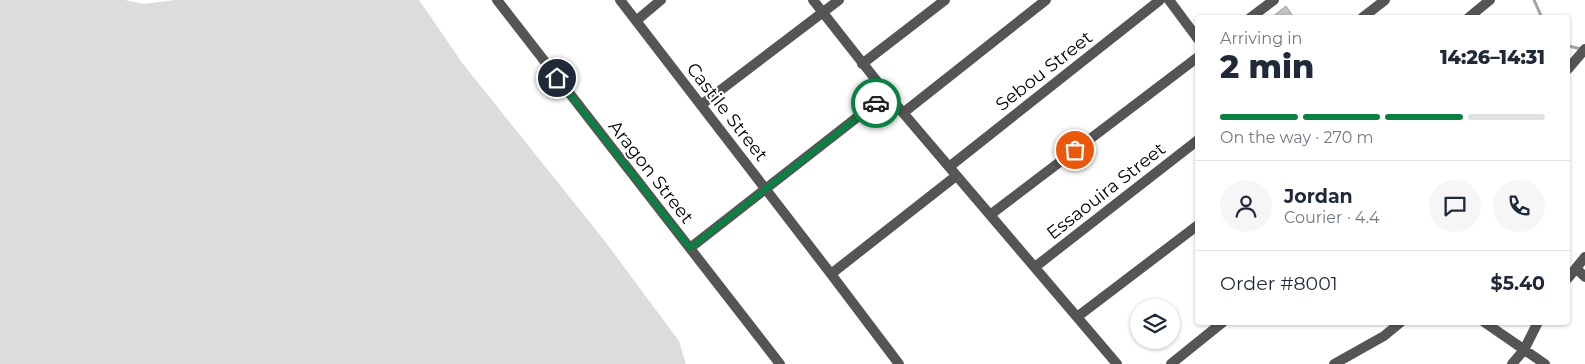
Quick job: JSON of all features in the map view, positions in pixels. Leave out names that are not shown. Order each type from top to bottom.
[{"type":"street","name":"Aragon Street","points":[[497,0],[780,364]]},
{"type":"street","name":"Castile Street","points":[[620,0],[899,364]]},
{"type":"street","points":[[636,21],[661,0]]},
{"type":"street","points":[[813,0],[903,114],[1117,364]]},
{"type":"street","points":[[701,105],[840,0]]},
{"type":"street","points":[[862,64],[945,0]]},
{"type":"street","points":[[903,114],[1046,0]]},
{"type":"street","name":"Sebou Street","points":[[949,167],[1160,0]]},
{"type":"street","points":[[1169,0],[1195,35]]},
{"type":"street","points":[[1254,15],[1274,0]]},
{"type":"street","points":[[1366,15],[1385,0]]},
{"type":"street","points":[[1472,15],[1490,0]]},
{"type":"street","points":[[1570,67],[1585,49]]},
{"type":"street","points":[[990,215],[1195,58]]},
{"type":"street","points":[[690,248],[887,94]]},
{"type":"street","name":"Essaouira Street","points":[[1035,267],[1195,142]]},
{"type":"street","points":[[831,274],[956,176]]},
{"type":"street","points":[[1077,317],[1195,227]]},
{"type":"street","points":[[1570,276],[1585,257]]},
{"type":"street","points":[[1576,268],[1585,277]]},
{"type":"street","points":[[1171,364],[1220,325]]},
{"type":"street","points":[[1334,364],[1375,341],[1397,325]]},
{"type":"street","points":[[1488,325],[1545,364]]},
{"type":"street","points":[[1512,364],[1524,350],[1536,325]]},
{"type":"shaded area","points":[[0,0],[125,0],[143,4],[175,0],[419,0],[463,64],[604,240],[679,341],[686,364],[0,364]]},
{"type":"building","points":[[1286,6],[1292,15],[1275,15]]},
{"type":"waterway","points":[[1534,0],[1541,15]]},
{"type":"waterway","points":[[1570,46],[1582,49]]},
{"type":"way so far","points":[[876,103],[887,94],[990,215],[1075,150]]},
{"type":"route","points":[[557,78],[690,248],[709,231],[876,103]]}]
